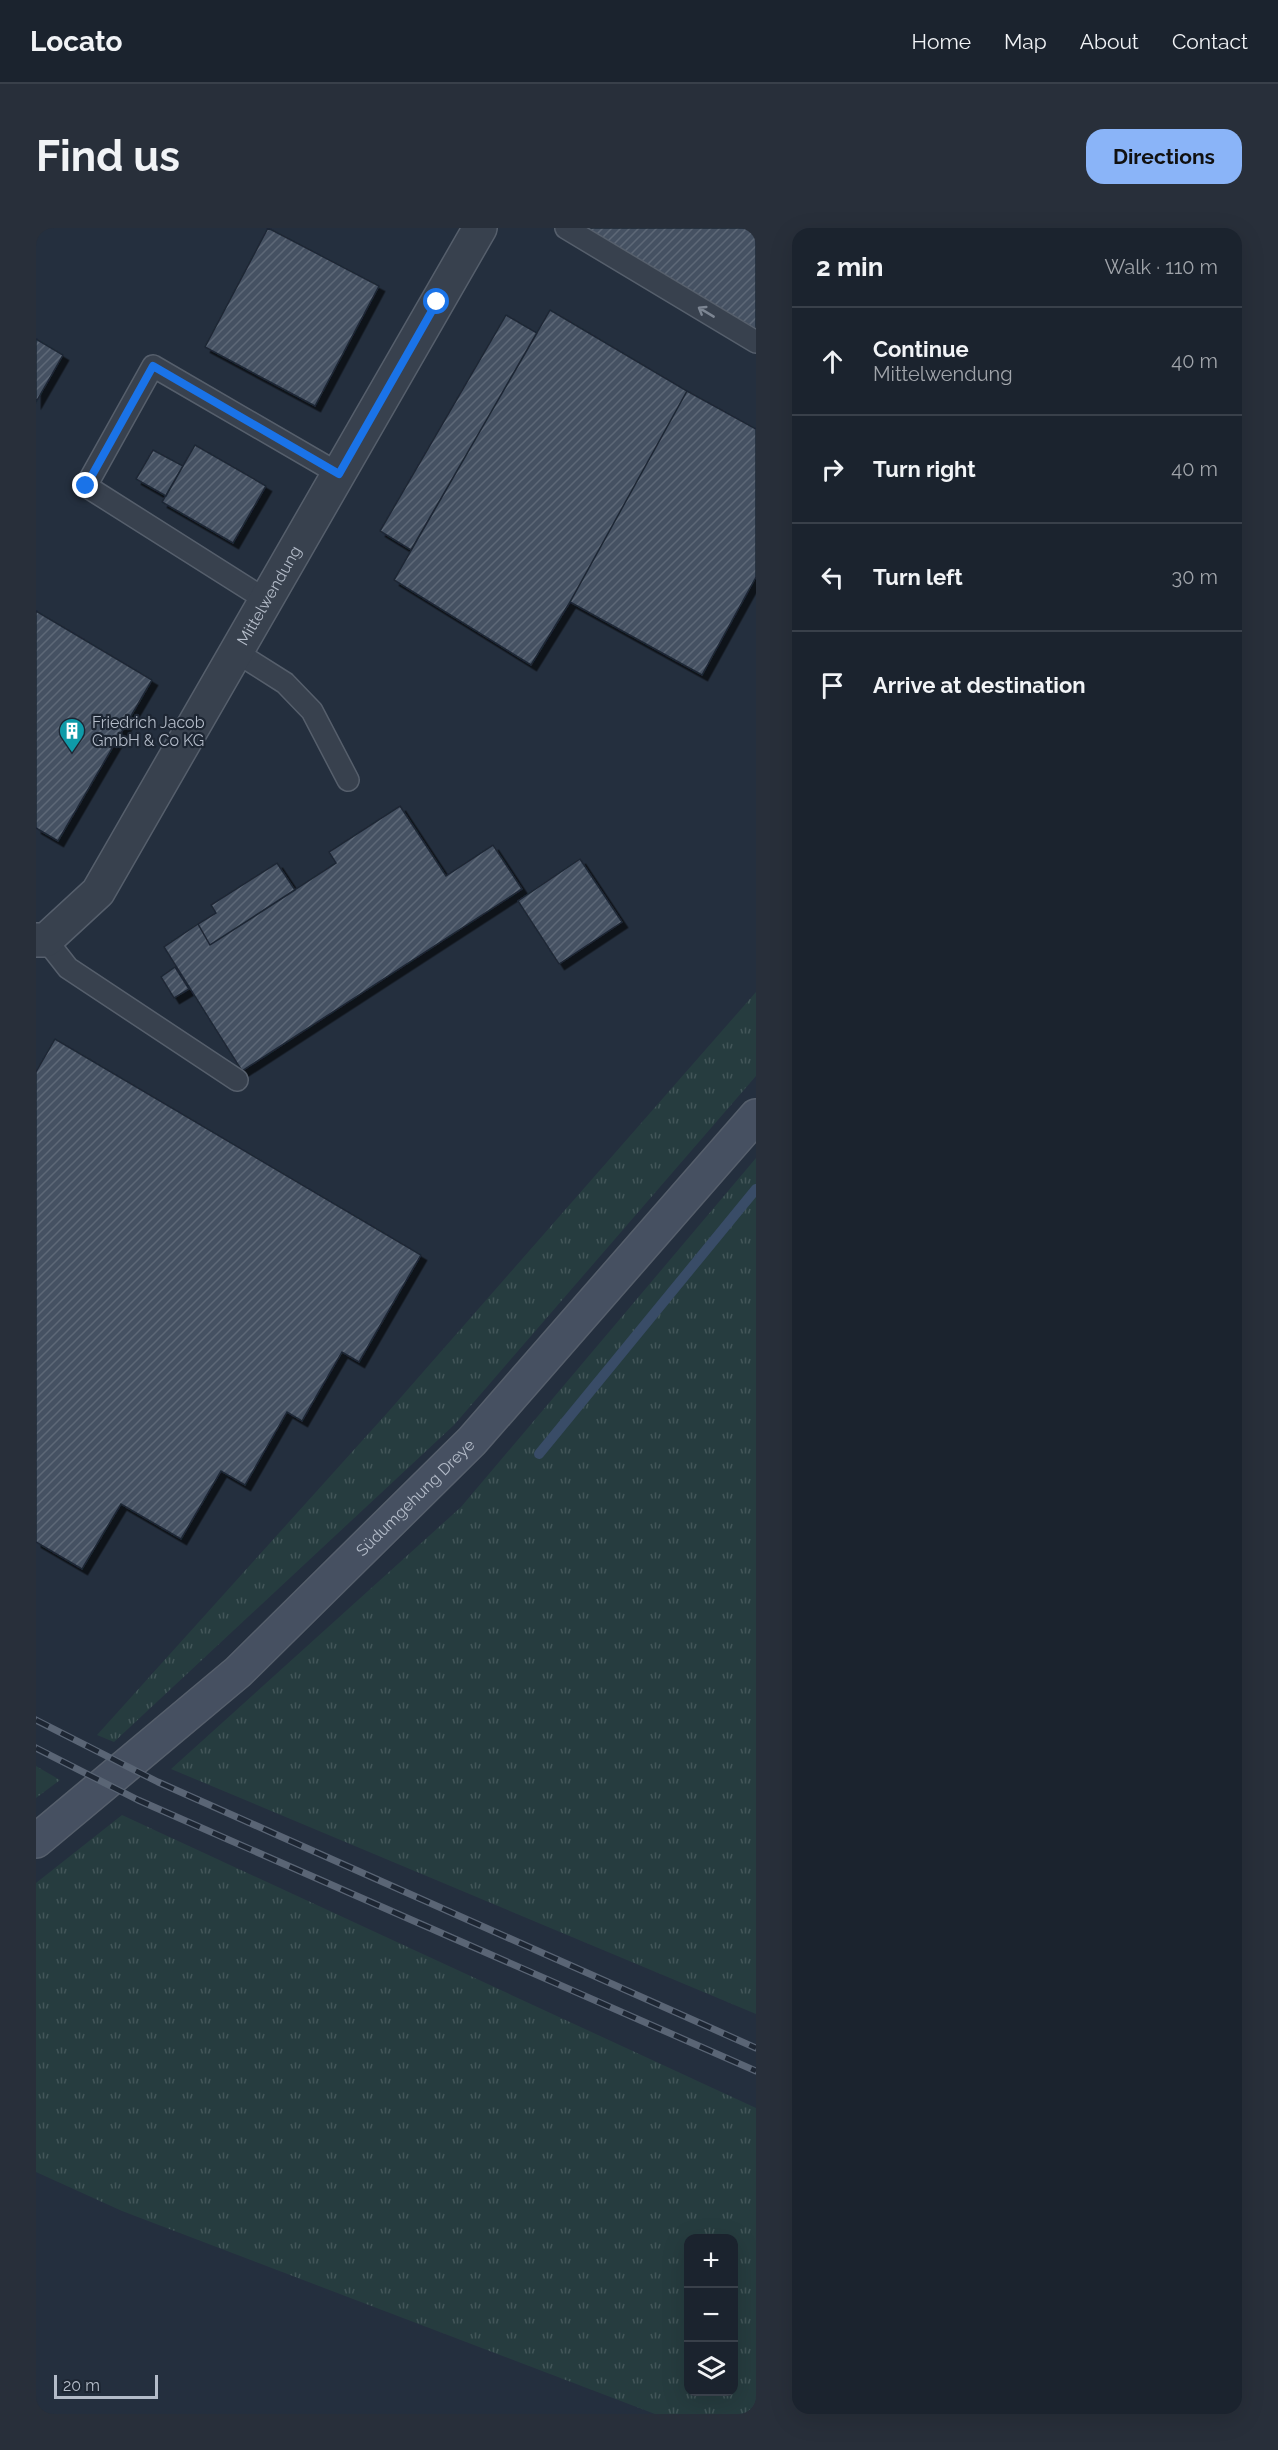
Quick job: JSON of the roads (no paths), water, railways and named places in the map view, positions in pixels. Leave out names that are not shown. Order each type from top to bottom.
[{"type":"main road","name":"Südumgehung Dreye","points":[[36,1841],[238,1672],[456,1458],[604,1294],[756,1116]]},
{"type":"street","name":"Mittelwendung","points":[[41,940],[98,892],[480,228]]},
{"type":"lane","points":[[566,228],[756,342]]},
{"type":"lane","points":[[266,600],[86,486],[153,366],[339,474]]},
{"type":"lane","points":[[236,652],[285,683],[312,711],[348,780]]},
{"type":"lane","points":[[41,940],[68,968],[237,1080]]},
{"type":"waterway","points":[[539,1454],[756,1189]]},
{"type":"railway","points":[[36,1720],[158,1782],[756,2048]]},
{"type":"railway","points":[[36,1748],[138,1800],[756,2071]]},
{"type":"place","name":"Friedrich Jacob GmbH & Co KG","points":[[72,754]]}]
